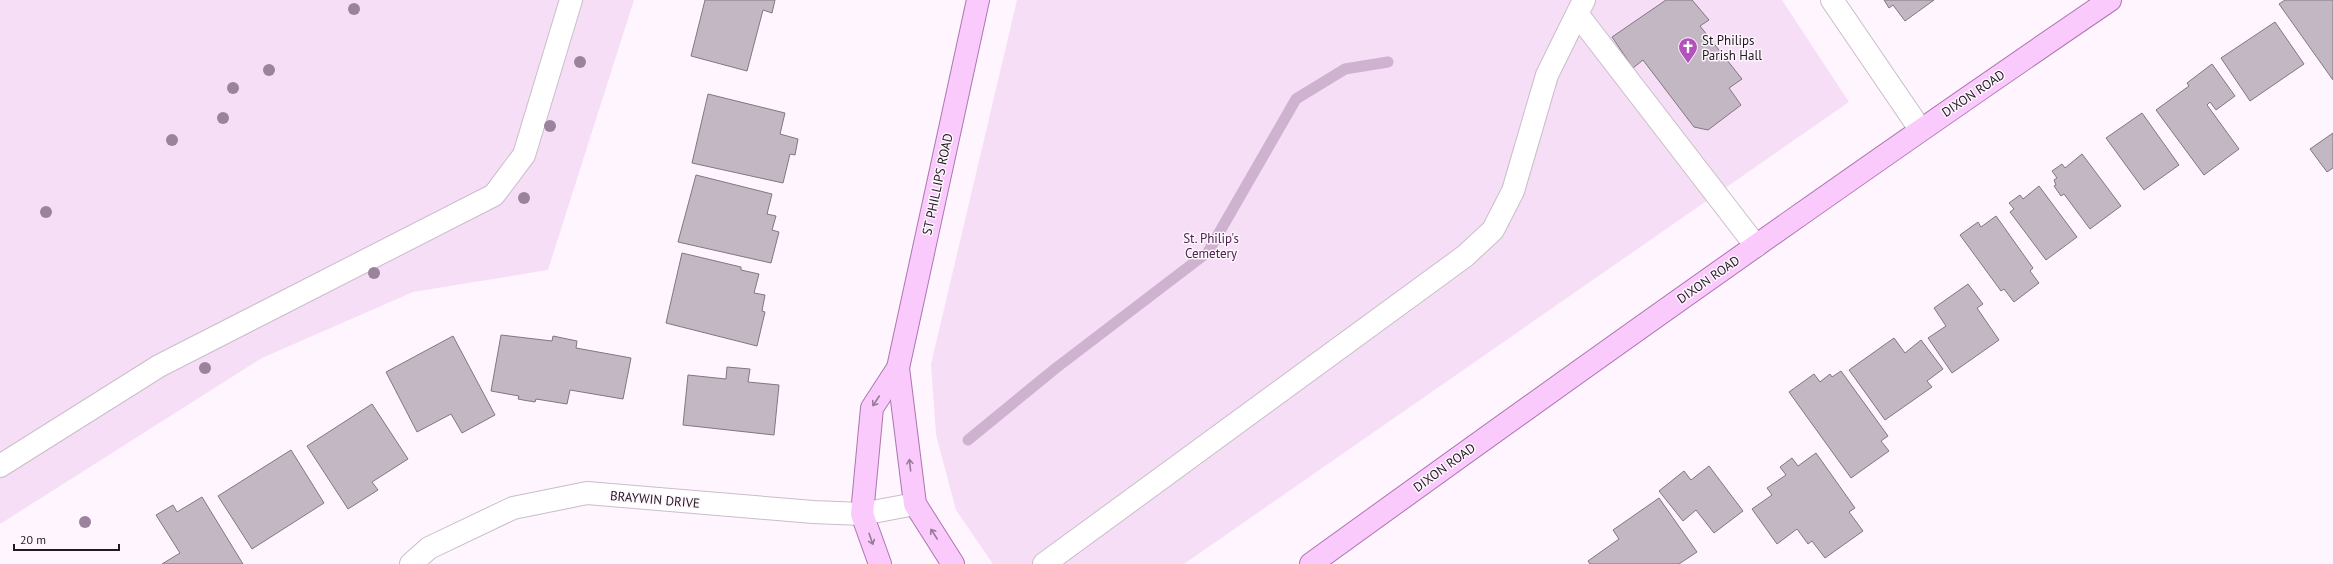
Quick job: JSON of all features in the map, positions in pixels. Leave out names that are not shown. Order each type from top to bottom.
[{"type":"main road","name":"ST PHILLIPS ROAD","points":[[953,564],[915,504],[898,368],[978,0]]},
{"type":"main road","name":"DIXON ROAD","points":[[1311,564],[1521,412],[1920,129],[2110,0]]},
{"type":"main road","name":"ST PHILLIPS ROAD","points":[[880,564],[862,514],[872,408],[898,368]]},
{"type":"street","points":[[0,466],[159,366],[494,195],[524,155],[571,0]]},
{"type":"street","points":[[1832,0],[1920,129]]},
{"type":"street","points":[[1044,564],[1465,256],[1493,230],[1514,191],[1547,75],[1581,8],[1756,246]]},
{"type":"street","name":"BRAYWIN DRIVE","points":[[411,564],[429,548],[513,508],[587,493],[813,512],[862,514],[915,504]]},
{"type":"green space","points":[[0,0],[634,0],[548,270],[413,292],[262,358],[0,524]]},
{"type":"green space","name":"St. Philip's Cemetery","points":[[1017,0],[1782,0],[1849,102],[1184,564],[993,564],[956,510],[936,435],[931,364]]},
{"type":"building","points":[[705,0],[775,0],[772,13],[763,10],[747,71],[691,56]]},
{"type":"building","name":"St Philips Parish Hall","points":[[1666,0],[1692,0],[1709,20],[1700,26],[1742,79],[1729,88],[1741,105],[1708,130],[1694,127],[1643,60],[1633,68],[1612,37]]},
{"type":"building","points":[[1884,0],[1934,0],[1905,21],[1893,5],[1889,8]]},
{"type":"building","points":[[2285,0],[2333,0],[2333,80],[2279,4]]},
{"type":"building","points":[[2275,22],[2304,64],[2250,101],[2221,58]]},
{"type":"building","points":[[2212,64],[2235,96],[2216,110],[2210,102],[2207,105],[2239,149],[2204,175],[2156,110],[2189,86],[2187,83]]},
{"type":"building","points":[[708,94],[785,113],[780,134],[798,139],[795,155],[790,154],[783,183],[692,163]]},
{"type":"building","points":[[2142,113],[2179,165],[2144,190],[2106,138]]},
{"type":"building","points":[[2333,133],[2333,168],[2327,172],[2310,149]]},
{"type":"building","points":[[2082,154],[2121,206],[2090,229],[2064,194],[2061,196],[2054,186],[2056,185],[2054,180],[2057,178],[2052,171],[2062,164],[2065,168]]},
{"type":"building","points":[[696,175],[772,194],[767,214],[776,216],[772,230],[779,232],[771,263],[678,242]]},
{"type":"building","points":[[2039,186],[2077,237],[2046,260],[2010,212],[2014,209],[2009,203],[2020,195],[2023,199]]},
{"type":"building","points":[[1996,216],[2033,268],[2030,271],[2039,283],[2014,302],[2004,289],[2001,291],[1960,235],[1978,222],[1981,227]]},
{"type":"building","points":[[682,253],[741,267],[741,270],[759,274],[754,293],[765,295],[762,311],[765,312],[757,346],[666,323]]},
{"type":"building","points":[[1968,284],[1983,304],[1977,308],[1999,340],[1952,373],[1928,338],[1946,326],[1934,308]]},
{"type":"building","points":[[501,335],[552,341],[553,336],[577,341],[576,348],[631,358],[623,399],[570,390],[567,404],[536,399],[535,402],[523,400],[518,399],[519,396],[491,391]]},
{"type":"building","points":[[453,336],[495,415],[462,433],[451,414],[417,432],[386,372]]},
{"type":"building","points":[[1894,338],[1905,353],[1921,340],[1943,369],[1927,381],[1932,387],[1885,420],[1849,370]]},
{"type":"building","points":[[727,367],[750,369],[748,382],[779,385],[774,435],[683,425],[688,375],[726,379]]},
{"type":"building","points":[[1841,371],[1888,436],[1881,441],[1889,451],[1851,478],[1789,392],[1814,374],[1820,382],[1830,374],[1832,377]]},
{"type":"building","points":[[372,404],[408,459],[372,482],[378,490],[348,509],[307,446]]},
{"type":"building","points":[[291,450],[324,503],[252,549],[218,496]]},
{"type":"building","points":[[1816,453],[1855,508],[1849,512],[1863,531],[1825,558],[1812,541],[1808,544],[1797,529],[1777,544],[1752,509],[1772,495],[1767,488],[1786,475],[1780,467],[1792,458],[1798,466]]},
{"type":"building","points":[[1709,466],[1743,511],[1714,533],[1696,510],[1683,521],[1659,491],[1684,471],[1691,480]]},
{"type":"building","points":[[202,497],[243,564],[162,564],[180,553],[156,515],[173,505],[177,512]]},
{"type":"building","points":[[1659,498],[1697,552],[1679,564],[1590,564],[1588,561],[1619,539],[1613,530]]},
{"type":"waterway","points":[[968,440],[1056,368],[1208,252],[1296,99],[1345,69],[1388,62]]},
{"type":"place","name":"St Philips Parish Hall","points":[[1688,64]]}]
